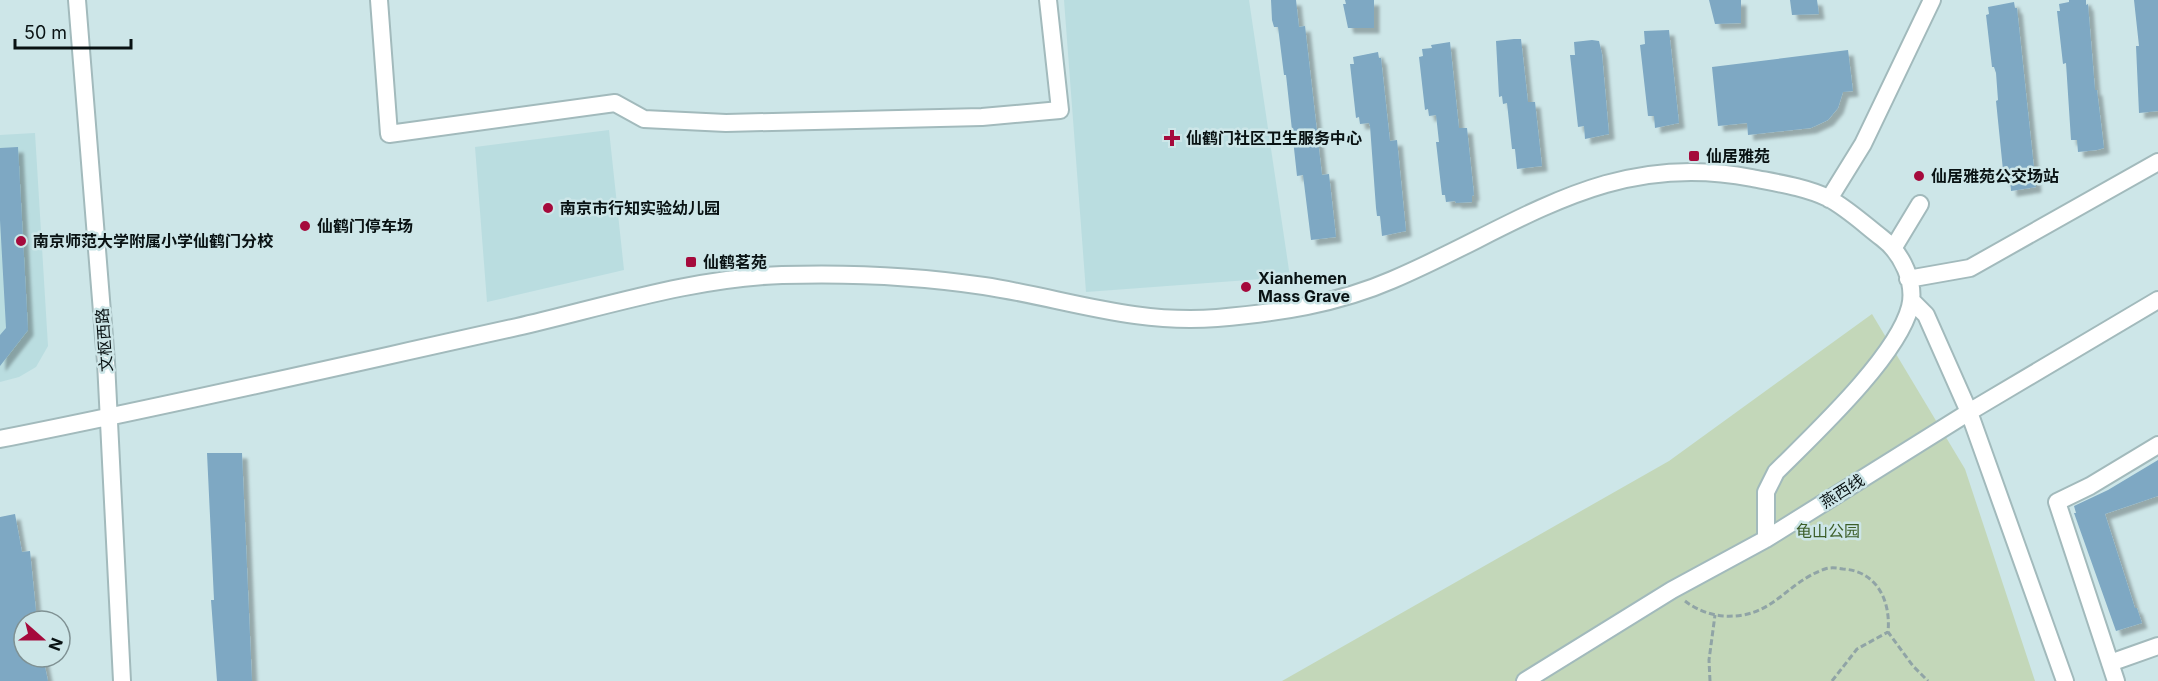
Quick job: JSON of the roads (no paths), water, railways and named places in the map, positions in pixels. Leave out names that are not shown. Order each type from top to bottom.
[{"type":"street","name":"文枢西路","points":[[77,0],[108,417],[123,681]]},
{"type":"street","points":[[379,0],[389,134],[615,103],[644,119],[726,123],[982,117],[1060,110],[1048,0]]},
{"type":"street","points":[[1829,199],[1863,144],[1932,0]]},
{"type":"street","points":[[1908,279],[1970,268],[2158,162]]},
{"type":"street","points":[[0,439],[584,312],[705,282],[782,275],[910,278],[986,286],[1125,316],[1212,319],[1300,309],[1389,282],[1566,196],[1640,175],[1690,171],[1736,174],[1791,185],[1829,199],[1894,247],[1906,268],[1912,300],[1902,329],[1868,375],[1776,472],[1766,492],[1766,539]]},
{"type":"street","points":[[1894,247],[1920,204]]},
{"type":"street","points":[[1912,300],[1926,315],[1969,412],[2065,681]]},
{"type":"street","name":"燕西线","points":[[1525,681],[1672,590],[1766,539],[1969,412],[2158,300]]},
{"type":"street","points":[[2116,681],[2057,502],[2090,486],[2158,445]]},
{"type":"street","points":[[2110,663],[2158,646]]},
{"type":"place","name":"仙鹤门社区卫生服务中心","points":[[1172,138]]},
{"type":"place","name":"仙居雅苑","points":[[1694,156]]},
{"type":"place","name":"仙居雅苑公交场站","points":[[1919,176]]},
{"type":"place","name":"南京市行知实验幼儿园","points":[[548,208]]},
{"type":"place","name":"仙鹤门停车场","points":[[305,226]]},
{"type":"place","name":"南京师范大学附属小学仙鹤门分校","points":[[21,241]]},
{"type":"place","name":"仙鹤茗苑","points":[[691,262]]},
{"type":"place","name":"Xianhemen Mass Grave","points":[[1246,287]]},
{"type":"park label","name":"龟山公园","points":[[1828,531]]}]
